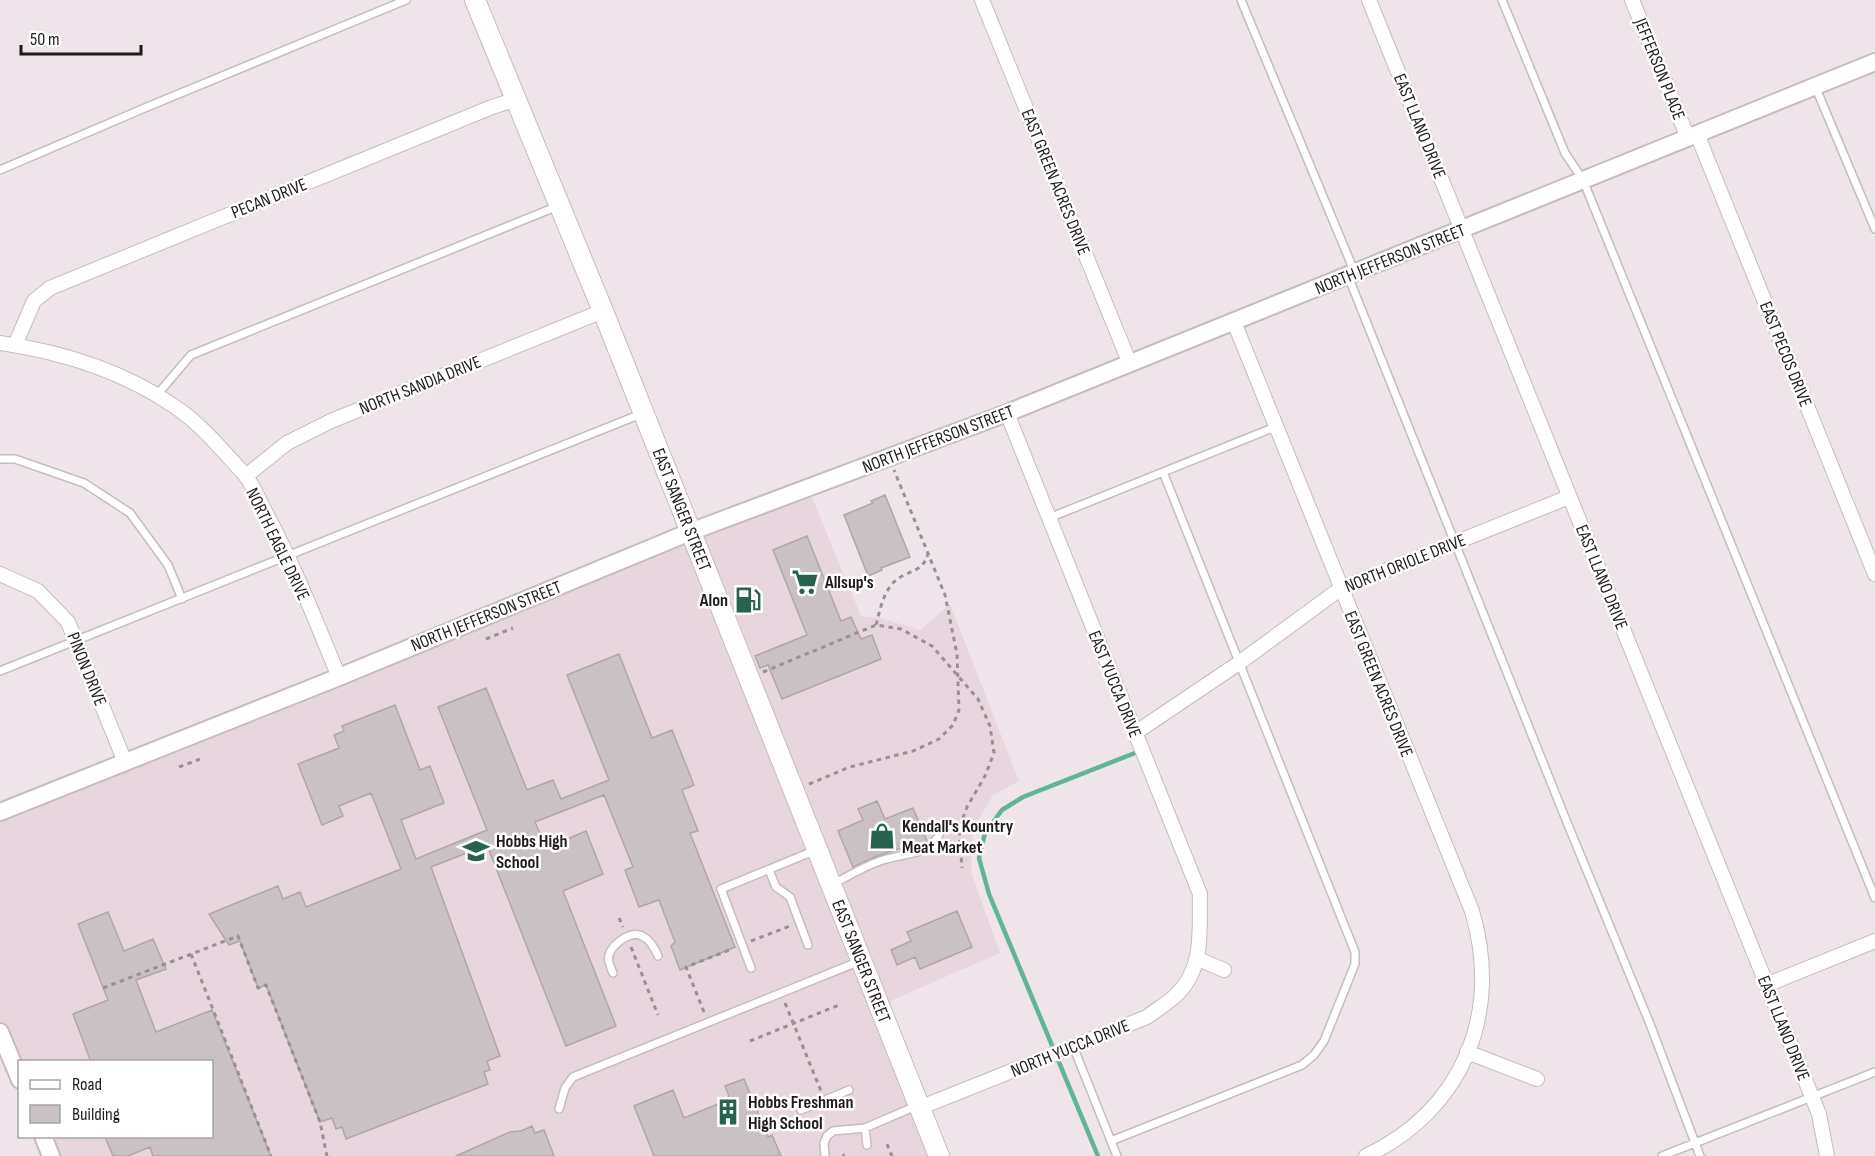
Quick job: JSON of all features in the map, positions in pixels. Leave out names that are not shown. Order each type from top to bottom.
[{"type":"main road","name":"EAST SANGER STREET","points":[[475,0],[603,311],[939,1156]]},
{"type":"street","name":"EAST GREEN ACRES DRIVE","points":[[982,0],[1130,364]]},
{"type":"street","name":"EAST LLANO DRIVE","points":[[1369,0],[1819,1114],[1827,1156]]},
{"type":"street","name":"JEFFERSON PLACE","points":[[1632,0],[1693,136]]},
{"type":"street","name":"NORTH JEFFERSON STREET","points":[[0,812],[339,677],[690,532],[1007,413],[1130,364],[1875,62]]},
{"type":"street","name":"PECAN DRIVE","points":[[15,345],[34,301],[50,288],[492,107],[517,99]]},
{"type":"street","name":"EAST PECOS DRIVE","points":[[1693,136],[1875,574]]},
{"type":"street","name":"NORTH SANDIA DRIVE","points":[[246,476],[287,443],[331,421],[603,311]]},
{"type":"street","name":"EAST GREEN ACRES DRIVE","points":[[1233,322],[1472,911],[1482,957],[1483,989],[1476,1027],[1464,1062],[1443,1097],[1411,1129],[1394,1142],[1366,1156]]},
{"type":"street","name":"NORTH EAGLE DRIVE","points":[[0,343],[71,357],[110,370],[174,406],[208,435],[246,476],[287,555],[339,677]]},
{"type":"street","name":"EAST YUCCA DRIVE","points":[[1007,413],[1200,894],[1198,959]]},
{"type":"street","name":"NORTH ORIOLE DRIVE","points":[[1135,733],[1239,663],[1340,589],[1569,497]]},
{"type":"street","name":"PINON DRIVE","points":[[0,574],[38,591],[68,622],[125,762]]},
{"type":"street","points":[[1766,985],[1875,941]]},
{"type":"street","points":[[1198,959],[1224,970]]},
{"type":"street","name":"NORTH YUCCA DRIVE","points":[[919,1107],[1147,1017],[1175,996],[1186,983],[1198,959]]},
{"type":"street","points":[[0,1032],[18,1075]]},
{"type":"street","points":[[1467,1052],[1537,1079]]},
{"type":"street","points":[[43,1138],[51,1156]]},
{"type":"lane","points":[[0,170],[406,0]]},
{"type":"lane","points":[[1242,0],[1563,816],[1650,1023],[1700,1156]]},
{"type":"lane","points":[[1502,0],[1565,153],[1583,180],[1875,898]]},
{"type":"lane","points":[[1815,86],[1875,229]]},
{"type":"lane","points":[[156,396],[191,355],[560,205]]},
{"type":"lane","points":[[0,671],[643,414]]},
{"type":"lane","points":[[1049,518],[1275,427]]},
{"type":"lane","points":[[0,459],[15,459],[84,483],[130,513],[168,565],[182,600]]},
{"type":"lane","points":[[1111,1141],[1302,1065],[1314,1055],[1324,1041],[1355,964],[1355,952],[1163,472]]},
{"type":"lane","points":[[830,885],[881,860],[914,854],[934,845],[941,835],[944,822]]},
{"type":"lane","points":[[751,968],[721,889],[816,850]]},
{"type":"lane","points":[[769,870],[776,887],[790,897],[808,945]]},
{"type":"lane","points":[[613,974],[609,964],[609,955],[619,941],[635,934],[644,936],[658,956]]},
{"type":"lane","points":[[559,1109],[565,1088],[573,1077],[861,961]]},
{"type":"lane","points":[[1060,1052],[1111,1141],[1117,1156]]},
{"type":"lane","points":[[1662,1156],[1875,1072]]},
{"type":"lane","points":[[801,1110],[849,1090]]},
{"type":"lane","points":[[825,1156],[824,1143],[832,1131],[866,1128],[919,1107]]},
{"type":"lane","points":[[866,1128],[867,1145]]},
{"type":"path","points":[[793,791],[850,767],[913,751],[939,739],[954,725],[959,710],[957,654],[945,596],[889,458]]},
{"type":"path","points":[[876,625],[884,597],[896,580],[926,562],[928,554]]},
{"type":"path","points":[[748,679],[876,625],[901,628],[932,646],[978,699],[990,726],[994,753],[967,807],[959,830],[962,868]]},
{"type":"path","points":[[486,639],[513,628]]},
{"type":"path","points":[[179,767],[202,758]]},
{"type":"path","points":[[619,918],[658,1015]]},
{"type":"path","points":[[706,1017],[686,967],[792,925]]},
{"type":"path","points":[[103,988],[238,936],[258,988],[266,985],[320,1122],[327,1156]]},
{"type":"path","points":[[191,954],[271,1156]]},
{"type":"path","points":[[781,993],[825,1100]]},
{"type":"path","points":[[750,1041],[839,1005]]},
{"type":"path","points":[[887,1144],[892,1156]]},
{"type":"shaded area","points":[[808,488],[861,616],[884,619],[920,630],[950,604],[1019,781],[993,795],[973,829],[971,872],[1000,953],[879,1006],[939,1156],[50,1156],[42,1138],[213,1138],[213,1060],[19,1060],[0,1034],[0,811]]},
{"type":"building","points":[[885,495],[910,557],[881,568],[882,570],[868,576],[844,515],[873,503],[871,501]]},
{"type":"building","points":[[807,536],[841,621],[851,617],[861,639],[872,635],[881,659],[782,699],[768,665],[760,668],[755,656],[807,635],[773,550]]},
{"type":"building","points":[[619,654],[652,738],[672,730],[694,785],[682,790],[698,831],[690,833],[735,947],[680,970],[671,946],[675,942],[659,900],[639,907],[625,870],[633,867],[604,795],[535,822],[546,848],[586,831],[603,874],[563,891],[616,1026],[566,1046],[487,845],[431,867],[500,1056],[487,1061],[490,1070],[484,1072],[488,1084],[346,1139],[342,1127],[336,1129],[332,1118],[320,1122],[266,985],[258,988],[240,941],[229,945],[209,914],[278,886],[283,899],[300,892],[306,907],[401,869],[371,793],[339,806],[343,816],[322,825],[298,764],[339,748],[334,735],[344,731],[342,726],[395,705],[420,770],[430,766],[444,803],[401,820],[416,859],[487,830],[438,707],[486,688],[527,790],[553,780],[561,799],[609,780],[567,675]]},
{"type":"building","name":"Kendall's Kountry Meat Market","points":[[877,801],[885,819],[913,808],[927,841],[915,847],[898,849],[875,857],[853,867],[838,831],[863,820],[858,809]]},
{"type":"building","points":[[957,911],[972,947],[920,969],[915,957],[897,965],[891,950],[911,941],[907,932]]},
{"type":"building","points":[[108,912],[124,951],[153,939],[166,969],[136,980],[156,1032],[212,1010],[271,1156],[153,1156],[150,1147],[128,1156],[113,1156],[105,1138],[213,1138],[213,1060],[90,1060],[73,1014],[108,1000],[78,924]]},
{"type":"building","name":"Hobbs Freshman High School","points":[[744,1079],[768,1137],[772,1135],[781,1156],[654,1156],[634,1106],[673,1090],[684,1118],[730,1099],[725,1086]]},
{"type":"building","points":[[532,1126],[535,1133],[544,1130],[554,1156],[456,1156],[510,1132],[521,1131]]},
{"type":"waterway","points":[[1098,1156],[989,894],[979,858],[985,833],[1002,810],[1023,797],[1140,751]]},
{"type":"place","name":"Allsup's","points":[[805,582]]},
{"type":"place","name":"Alon","points":[[748,600]]},
{"type":"place","name":"Kendall's Kountry Meat Market","points":[[882,836]]},
{"type":"place","name":"Hobbs High School","points":[[476,851]]},
{"type":"place","name":"Hobbs Freshman High School","points":[[728,1112]]}]
